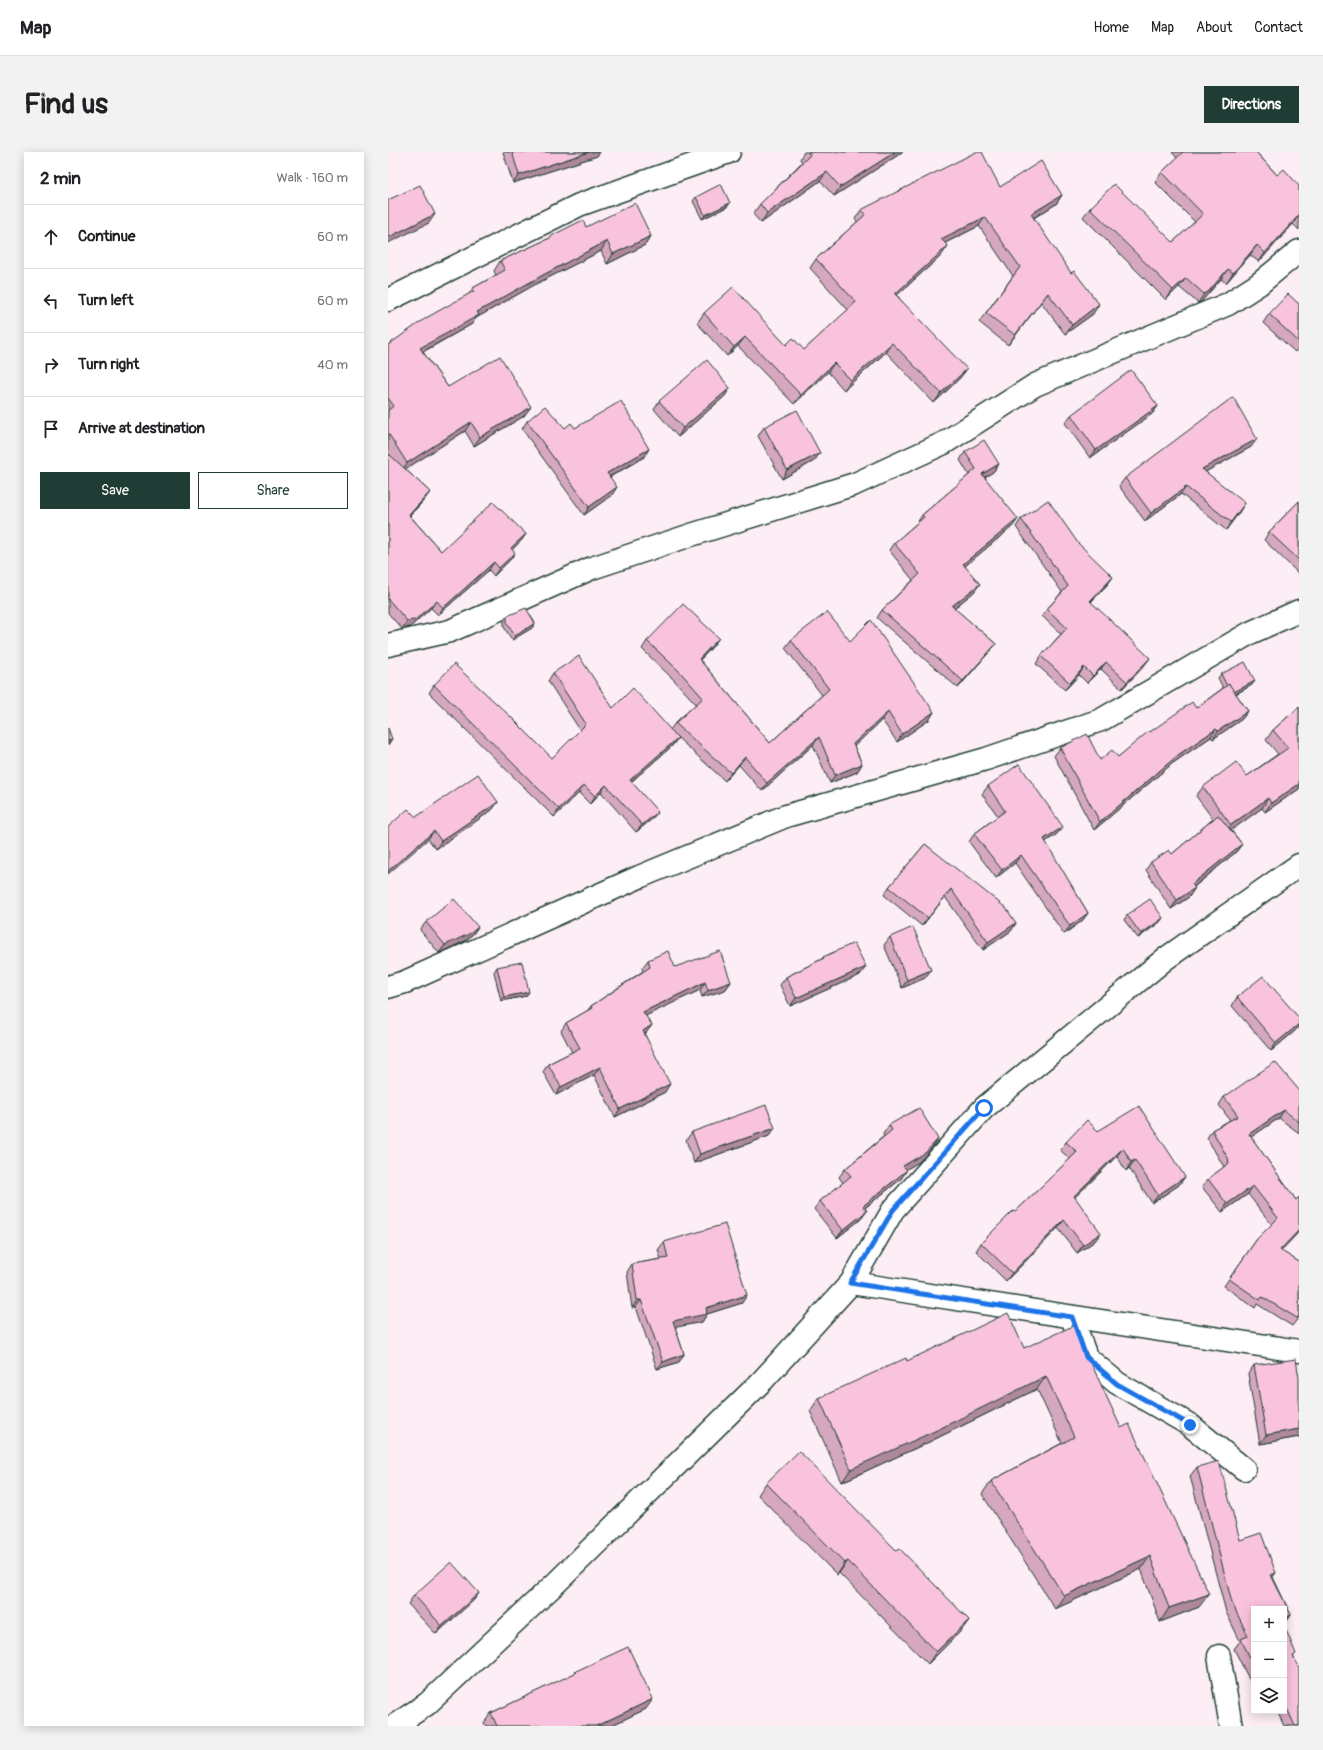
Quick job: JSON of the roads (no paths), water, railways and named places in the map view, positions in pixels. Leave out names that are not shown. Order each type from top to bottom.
[{"type":"street","points":[[388,300],[580,206],[729,152]]},
{"type":"street","points":[[388,645],[450,631],[592,568],[691,535],[855,484],[944,443],[1035,384],[1228,304],[1258,284],[1299,251]]},
{"type":"street","points":[[388,987],[405,982],[639,877],[786,816],[986,759],[1101,720],[1250,633],[1299,611]]},
{"type":"street","points":[[394,1726],[427,1704],[557,1582],[762,1381],[850,1283],[893,1210],[984,1108],[1165,959],[1299,865]]},
{"type":"street","points":[[850,1283],[1299,1351]]},
{"type":"street","points":[[1072,1317],[1086,1357],[1117,1384],[1190,1425],[1244,1469]]},
{"type":"street","points":[[1219,1656],[1231,1726]]}]
